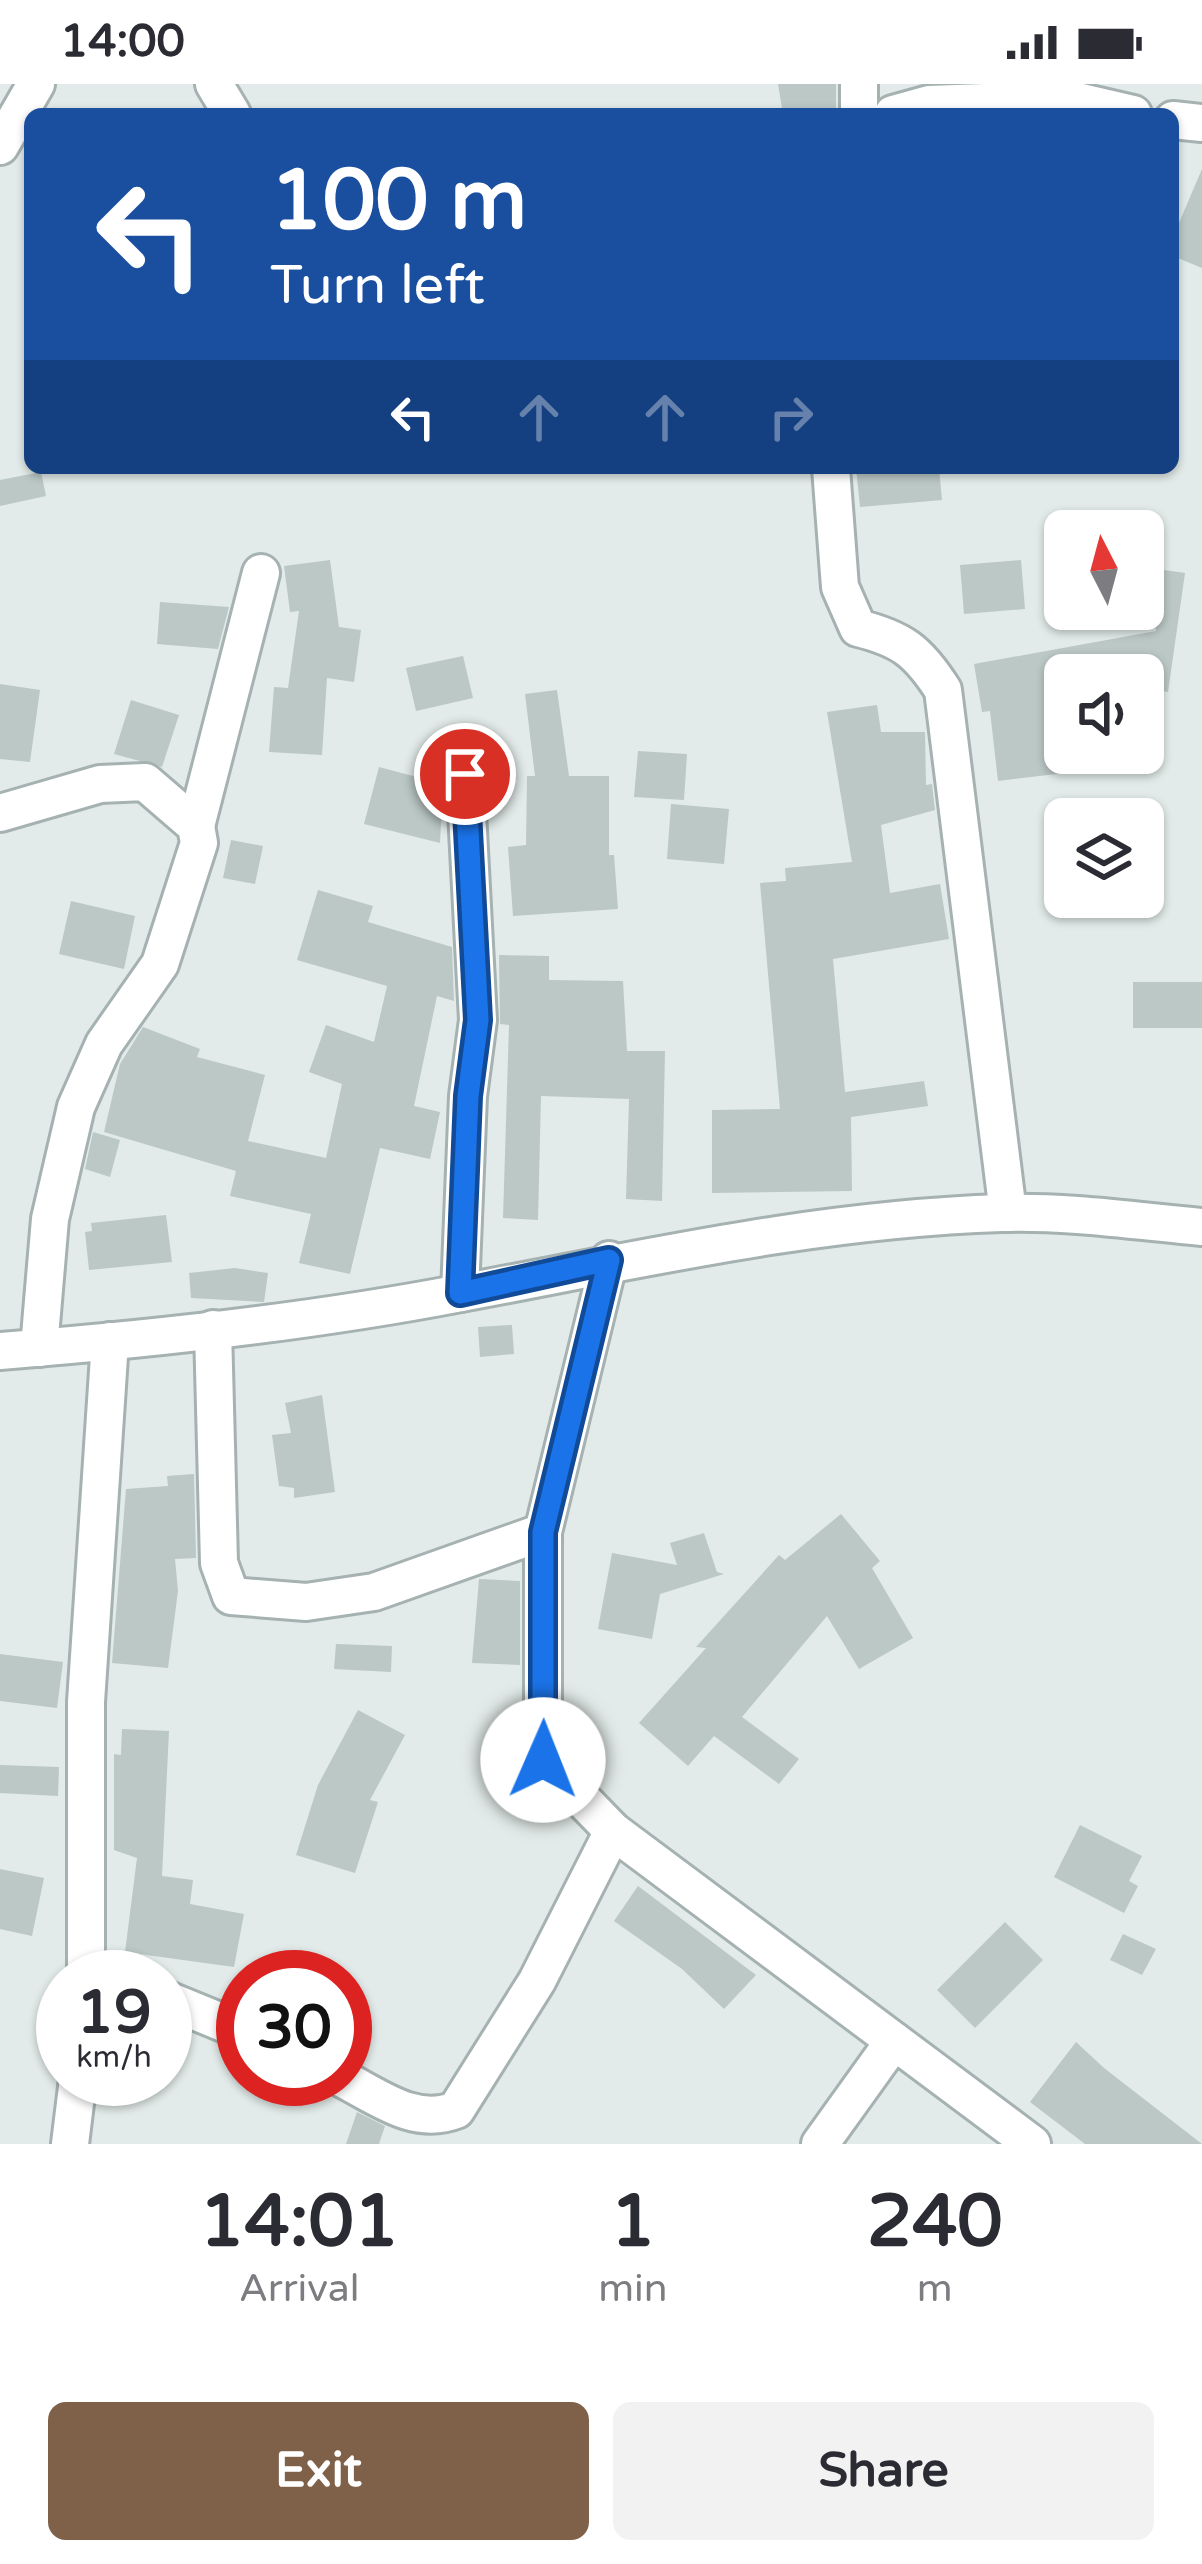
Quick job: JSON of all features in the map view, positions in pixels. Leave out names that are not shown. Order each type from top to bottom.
[{"type":"street","points":[[0,146],[36,84]]},
{"type":"street","points":[[915,108],[1068,99],[1107,108]]},
{"type":"street","points":[[831,474],[840,587],[857,628],[899,638],[919,652],[943,690],[1008,1213]]},
{"type":"street","points":[[39,1348],[50,1220],[76,1106],[104,1044],[160,964],[199,843],[196,826],[261,574]]},
{"type":"street","points":[[460,1293],[468,1096],[478,1020],[465,774]]},
{"type":"street","points":[[0,813],[100,784],[145,782],[196,826]]},
{"type":"street","points":[[0,1352],[213,1329],[460,1293],[609,1260],[794,1230],[1008,1213],[1202,1227]]},
{"type":"street","points":[[609,1260],[543,1532],[543,1760],[613,1831],[1032,2144]]},
{"type":"street","points":[[213,1329],[219,1563],[231,1596],[306,1602],[374,1592],[543,1532]]},
{"type":"street","points":[[94,1950],[86,1702],[110,1342]]},
{"type":"street","points":[[372,2094],[413,2115],[435,2118],[456,2110],[537,1981],[613,1831]]},
{"type":"street","points":[[820,2144],[894,2041]]},
{"type":"street","points":[[70,2144],[74,2106]]},
{"type":"building","points":[[778,84],[836,84],[836,108],[782,108]]},
{"type":"building","points":[[1202,169],[1202,268],[1179,258],[1179,223]]},
{"type":"building","points":[[41,474],[46,496],[0,506],[0,480]]},
{"type":"building","points":[[857,474],[940,474],[942,500],[860,507]]},
{"type":"building","points":[[330,560],[339,627],[361,630],[354,682],[327,678],[322,755],[269,752],[274,687],[288,688],[299,611],[290,612],[284,566]]},
{"type":"building","points":[[1021,560],[1025,609],[964,614],[960,565]]},
{"type":"building","points":[[1164,570],[1185,573],[1168,692],[1164,691],[1164,654],[1044,654],[1044,774],[1057,774],[998,781],[990,711],[982,712],[974,664],[1164,630]]},
{"type":"building","points":[[160,602],[229,607],[218,649],[157,644]]},
{"type":"building","points":[[463,656],[473,698],[416,711],[406,668]]},
{"type":"building","points":[[0,684],[40,690],[30,762],[0,759]]},
{"type":"building","points":[[557,690],[569,776],[609,776],[609,855],[614,855],[618,909],[513,916],[508,847],[526,845],[527,776],[535,776],[525,694]]},
{"type":"building","points":[[131,700],[179,715],[162,767],[114,754]]},
{"type":"building","points":[[877,705],[881,732],[925,732],[926,785],[932,784],[935,810],[881,825],[890,893],[940,884],[949,939],[833,959],[845,1092],[924,1081],[928,1106],[851,1117],[852,1191],[712,1193],[712,1110],[780,1109],[760,883],[786,881],[785,868],[852,862],[827,712]]},
{"type":"building","points":[[638,751],[687,754],[684,800],[634,797]]},
{"type":"building","points":[[379,767],[443,784],[440,843],[364,824]]},
{"type":"building","points":[[671,804],[729,809],[724,864],[667,859]]},
{"type":"building","points":[[231,840],[263,846],[255,884],[223,878]]},
{"type":"building","points":[[318,890],[373,906],[368,922],[452,947],[454,1001],[437,996],[414,1106],[440,1112],[430,1159],[380,1148],[350,1274],[299,1263],[311,1214],[230,1196],[236,1171],[104,1132],[120,1064],[143,1027],[200,1049],[197,1057],[265,1075],[248,1141],[326,1158],[342,1084],[309,1072],[326,1025],[374,1042],[387,986],[297,960]]},
{"type":"building","points":[[71,901],[135,916],[124,969],[59,954]]},
{"type":"building","points":[[499,955],[549,956],[549,980],[623,981],[627,1051],[665,1051],[662,1201],[626,1199],[629,1099],[541,1096],[538,1220],[503,1218],[509,1025],[500,1024]]},
{"type":"building","points":[[1133,982],[1202,982],[1202,1028],[1133,1028]]},
{"type":"building","points":[[93,1132],[120,1140],[110,1177],[85,1169]]},
{"type":"building","points":[[166,1215],[172,1262],[89,1270],[85,1232],[92,1231],[91,1223]]},
{"type":"building","points":[[235,1268],[268,1273],[264,1302],[191,1298],[189,1273]]},
{"type":"building","points":[[512,1325],[514,1354],[480,1357],[478,1327]]},
{"type":"building","points":[[322,1395],[335,1492],[294,1498],[294,1488],[279,1486],[272,1435],[291,1433],[285,1403]]},
{"type":"building","points":[[194,1474],[196,1558],[175,1559],[178,1591],[168,1668],[112,1663],[126,1489],[168,1486],[167,1476]]},
{"type":"building","points":[[841,1514],[880,1561],[872,1568],[913,1638],[859,1669],[827,1616],[742,1717],[799,1759],[779,1784],[714,1736],[688,1766],[639,1723],[706,1648],[696,1647],[779,1555],[785,1560]]},
{"type":"building","points":[[704,1533],[717,1572],[724,1574],[660,1594],[652,1639],[598,1629],[612,1553],[677,1565],[670,1543]]},
{"type":"building","points":[[479,1579],[520,1581],[520,1665],[472,1663]]},
{"type":"building","points":[[336,1644],[392,1646],[391,1672],[334,1669]]},
{"type":"building","points":[[0,1654],[63,1662],[57,1708],[0,1701]]},
{"type":"building","points":[[358,1710],[405,1735],[370,1800],[378,1802],[355,1873],[296,1855],[318,1785]]},
{"type":"building","points":[[122,1729],[169,1731],[162,1876],[193,1880],[190,1904],[244,1914],[237,1950],[216,1950],[216,1965],[192,1961],[192,1950],[125,1950],[137,1858],[114,1850],[114,1754],[121,1755]]},
{"type":"building","points":[[0,1765],[59,1767],[58,1796],[0,1793]]},
{"type":"building","points":[[1080,1825],[1142,1856],[1129,1881],[1138,1886],[1124,1913],[1054,1877]]},
{"type":"building","points":[[0,1869],[44,1878],[32,1936],[0,1929]]},
{"type":"building","points":[[638,1886],[756,1975],[724,2009],[682,1969],[614,1921]]},
{"type":"building","points":[[1005,1922],[1043,1960],[975,2028],[937,1990]]},
{"type":"building","points":[[1123,1934],[1156,1949],[1142,1975],[1110,1960]]},
{"type":"building","points":[[1076,2042],[1202,2144],[1085,2144],[1030,2102]]},
{"type":"building","points":[[357,2112],[385,2126],[379,2144],[346,2144]]},
{"type":"route","points":[[465,774],[478,1020],[468,1096],[460,1293],[609,1260],[543,1532],[543,1760]]}]
